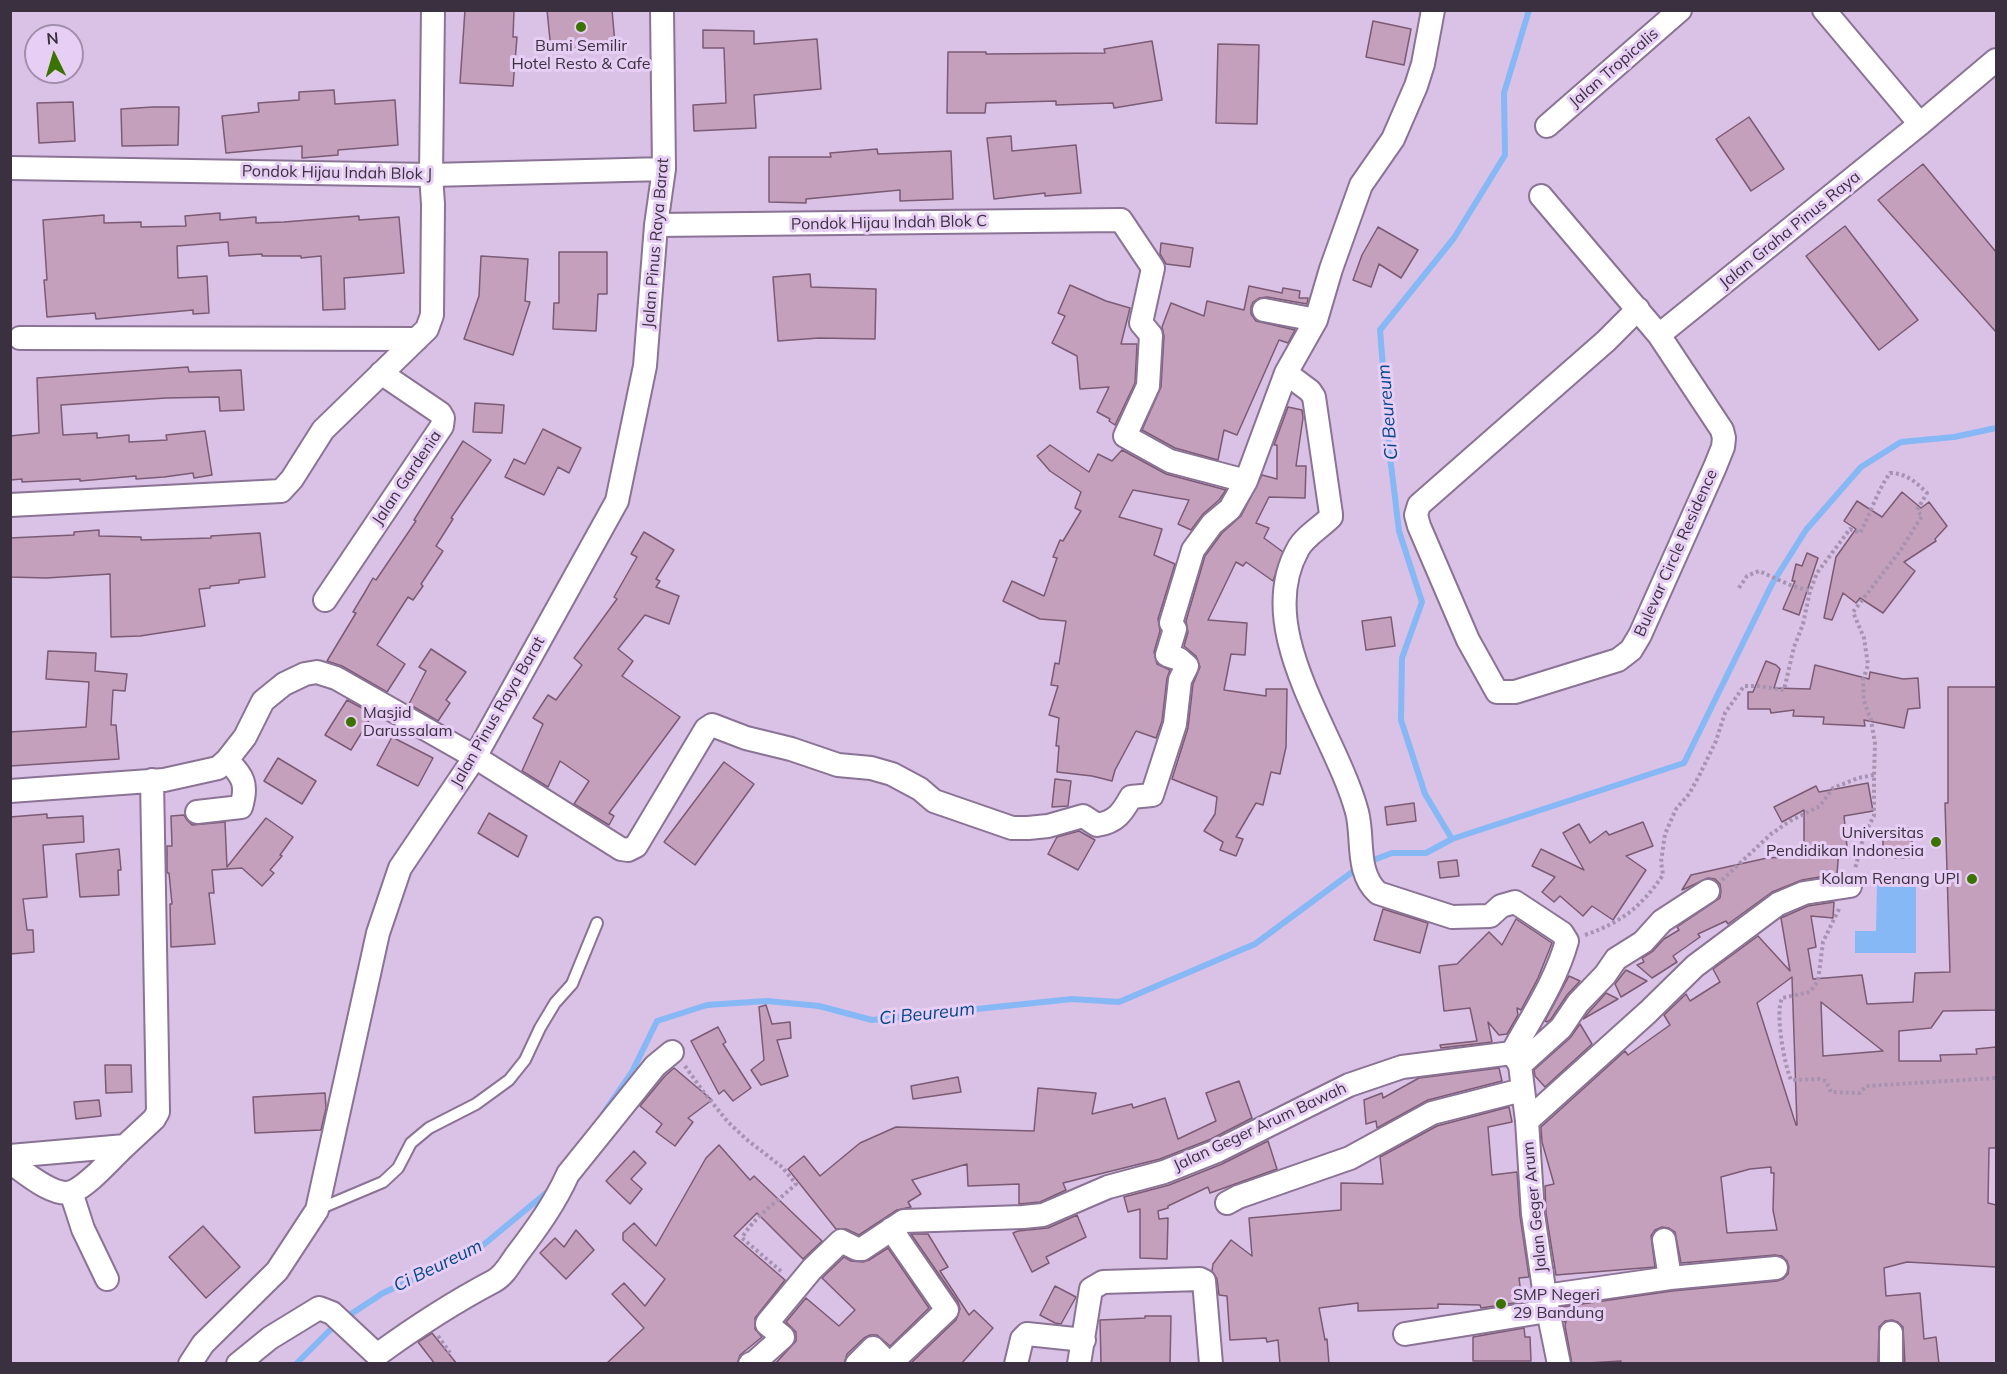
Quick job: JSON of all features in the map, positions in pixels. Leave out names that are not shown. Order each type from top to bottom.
[{"type":"street","points":[[10,505],[281,491],[292,479],[323,430],[427,329],[432,315],[433,10]]},
{"type":"street","name":"Jalan Pinus Raya Barat","points":[[190,1364],[203,1344],[277,1270],[317,1210],[378,933],[400,868],[476,758],[617,501],[645,366],[656,225],[664,169],[662,10]]},
{"type":"street","points":[[10,791],[164,780],[218,768],[245,737],[263,701],[284,684],[305,674],[317,672],[336,678],[476,758],[621,849],[628,850],[636,846],[706,729],[712,725],[746,738],[792,749],[838,765],[871,768],[892,774],[920,789],[934,801],[1012,828],[1048,826],[1083,816],[1097,825],[1109,823],[1121,814],[1131,797],[1152,795],[1155,789],[1174,723],[1180,680],[1187,666],[1179,659],[1167,655],[1175,629],[1171,623],[1193,550],[1212,524],[1230,509],[1246,481],[1286,373],[1316,320],[1331,269],[1361,185],[1392,140],[1416,86],[1423,64],[1433,10]]},
{"type":"street","name":"Jalan Tropicalis","points":[[1547,126],[1680,10]]},
{"type":"street","points":[[1824,10],[1920,124]]},
{"type":"street","name":"Jalan Graha Pinus Raya","points":[[1659,335],[1996,60]]},
{"type":"street","name":"Pondok Hijau Indah Blok J","points":[[10,168],[431,175],[664,169]]},
{"type":"street","name":"Bulevar Circle Residence","points":[[1541,196],[1638,309],[1659,335],[1722,430],[1724,438],[1715,467],[1645,625],[1631,650],[1618,660],[1515,692],[1497,692],[1467,640],[1419,526],[1416,515],[1419,505],[1606,341],[1638,309]]},
{"type":"street","name":"Pondok Hijau Indah Blok C","points":[[656,225],[1121,220],[1152,268],[1141,323],[1151,335],[1148,386],[1125,436],[1170,461],[1246,481]]},
{"type":"street","points":[[1264,310],[1316,320]]},
{"type":"street","points":[[20,338],[417,339]]},
{"type":"street","name":"Jalan Gardenia","points":[[325,600],[442,426],[443,418],[440,413],[381,373]]},
{"type":"street","points":[[1286,373],[1310,391],[1314,397],[1331,514],[1299,547],[1291,566],[1287,580],[1285,606],[1290,649],[1318,719],[1340,763],[1354,803],[1360,850],[1369,885],[1377,893],[1452,917],[1490,916],[1501,906],[1515,902],[1562,933],[1567,940],[1562,958],[1516,1059]]},
{"type":"street","points":[[197,812],[241,807],[245,787],[240,773],[226,760]]},
{"type":"street","points":[[10,1162],[56,1191],[70,1192],[87,1182],[154,1119],[158,1112],[152,780]]},
{"type":"street","points":[[1527,1120],[1648,1012],[1695,966],[1778,904],[1804,893],[1850,886]]},
{"type":"street","points":[[1516,1059],[1561,1028],[1578,1003],[1605,975],[1616,959],[1643,942],[1662,921],[1708,891]]},
{"type":"street","points":[[238,1364],[270,1338],[319,1308],[332,1313],[377,1355],[488,1282],[495,1280],[509,1267],[532,1235],[559,1195],[568,1174],[655,1066],[672,1052]]},
{"type":"street","name":"Jalan Geger Arum","points":[[1516,1059],[1527,1120],[1533,1214],[1559,1364]]},
{"type":"street","name":"Jalan Geger Arum Bawah","points":[[798,1287],[812,1269],[841,1241],[862,1249],[904,1221],[1042,1215],[1108,1187],[1164,1172],[1217,1151],[1349,1085],[1402,1067],[1516,1059]]},
{"type":"street","points":[[1227,1203],[1238,1197],[1350,1158],[1432,1113],[1522,1090]]},
{"type":"street","points":[[10,1156],[125,1146]]},
{"type":"street","points":[[70,1192],[83,1229],[107,1279]]},
{"type":"street","points":[[857,1364],[873,1348],[890,1364],[947,1310],[891,1229]]},
{"type":"street","points":[[1664,1240],[1670,1278]]},
{"type":"street","points":[[1405,1334],[1670,1278],[1776,1268]]},
{"type":"street","points":[[1079,1364],[1091,1289],[1099,1283],[1201,1279],[1204,1281],[1210,1364]]},
{"type":"street","points":[[754,1363],[783,1337],[767,1324],[798,1287]]},
{"type":"street","points":[[1016,1364],[1022,1339],[1030,1333],[1084,1340]]},
{"type":"street","points":[[1891,1333],[1891,1364]]},
{"type":"lane","points":[[317,1210],[383,1182],[398,1168],[411,1143],[429,1128],[476,1104],[509,1080],[525,1060],[555,1003],[572,984],[597,923]]},
{"type":"path","points":[[1567,940],[1617,922],[1639,906],[1658,883],[1663,875],[1661,862],[1665,834],[1676,809],[1700,776],[1716,741],[1725,713],[1744,686],[1784,690],[1794,647],[1817,573],[1850,529],[1860,533],[1872,511],[1880,487],[1890,473],[1898,473],[1916,481],[1927,493],[1917,510],[1922,516],[1900,551],[1853,612],[1864,638],[1868,664],[1863,680],[1864,701],[1871,720],[1875,743],[1874,816],[1864,835],[1850,886],[1823,942],[1818,981],[1810,992],[1782,998],[1780,1002],[1779,1022],[1784,1062],[1791,1080],[1819,1079],[1826,1081],[1831,1092],[1845,1094],[1860,1093],[1866,1086],[1885,1083],[1904,1084],[1996,1078]]},
{"type":"path","points":[[1739,588],[1747,576],[1760,571],[1810,591]]},
{"type":"path","points":[[1708,891],[1754,852],[1771,834],[1790,821],[1820,806],[1833,788],[1858,778],[1874,775]]},
{"type":"path","points":[[672,1052],[728,1122],[782,1167],[796,1184],[742,1238],[798,1287]]},
{"type":"water","points":[[1877,882],[1916,882],[1916,953],[1855,953],[1855,931],[1876,931]]},
{"type":"building","points":[[465,10],[514,10],[513,37],[517,37],[513,86],[460,83]]},
{"type":"building","name":"Bumi Semilir Hotel Resto & Cafe","points":[[547,10],[612,10],[615,44],[551,50]]},
{"type":"building","points":[[1373,21],[1411,29],[1404,65],[1366,57]]},
{"type":"building","points":[[703,30],[754,31],[754,44],[817,39],[821,89],[754,95],[756,128],[694,131],[693,105],[726,103],[724,48],[703,48]]},
{"type":"building","points":[[1152,41],[1162,100],[1114,108],[1113,103],[1056,105],[1056,101],[986,103],[985,113],[947,113],[948,52],[1105,53],[1104,49]]},
{"type":"building","points":[[1218,44],[1259,45],[1257,124],[1216,123]]},
{"type":"building","points":[[334,90],[335,104],[395,100],[398,145],[338,150],[338,155],[302,158],[302,146],[226,153],[222,116],[259,112],[258,103],[299,100],[299,92]]},
{"type":"building","points":[[73,102],[75,141],[39,143],[37,103]]},
{"type":"building","points":[[179,107],[178,145],[122,146],[121,109]]},
{"type":"building","points":[[1749,117],[1784,169],[1751,191],[1716,139]]},
{"type":"building","points":[[1011,136],[1012,151],[1076,145],[1081,193],[1045,196],[1045,193],[994,199],[987,138]]},
{"type":"building","points":[[877,149],[878,154],[951,151],[953,199],[900,201],[900,190],[806,199],[806,203],[769,202],[769,157],[831,157],[830,153]]},
{"type":"building","points":[[1923,164],[1996,252],[1996,332],[1878,200]]},
{"type":"building","points":[[220,213],[220,220],[256,217],[256,223],[359,216],[359,220],[399,217],[404,273],[344,278],[345,309],[323,310],[321,256],[301,258],[301,256],[262,256],[262,254],[229,256],[228,242],[177,246],[178,278],[207,276],[209,313],[193,314],[193,310],[96,319],[95,313],[47,317],[43,220],[104,215],[104,223],[141,222],[141,227],[186,226],[185,216]]},
{"type":"building","points":[[1845,226],[1918,320],[1879,350],[1806,256]]},
{"type":"building","points":[[1378,227],[1418,250],[1401,278],[1379,264],[1371,287],[1353,280],[1362,255]]},
{"type":"building","points":[[1161,243],[1193,248],[1190,267],[1166,264],[1160,254]]},
{"type":"building","points":[[559,252],[607,252],[607,294],[598,294],[596,331],[553,329],[554,303],[559,303]]},
{"type":"building","points":[[481,256],[528,259],[525,301],[530,302],[513,355],[464,339],[479,296]]},
{"type":"building","points":[[810,274],[811,287],[876,289],[875,339],[819,338],[778,341],[773,277]]},
{"type":"building","points":[[1070,285],[1106,301],[1130,308],[1121,344],[1137,344],[1135,383],[1115,425],[1109,421],[1110,419],[1097,412],[1109,387],[1080,389],[1077,356],[1052,343],[1065,316],[1058,313]]},
{"type":"building","points":[[1249,286],[1282,293],[1283,288],[1300,291],[1299,298],[1308,298],[1307,304],[1267,297],[1253,302],[1251,314],[1256,321],[1295,330],[1288,343],[1279,340],[1237,435],[1224,430],[1218,460],[1175,448],[1142,430],[1161,387],[1164,336],[1162,327],[1171,303],[1204,316],[1207,301],[1244,310]]},
{"type":"building","points":[[188,367],[189,372],[241,370],[244,410],[220,411],[219,397],[61,405],[63,435],[97,433],[97,438],[129,435],[129,442],[167,440],[166,435],[205,431],[212,475],[194,478],[193,473],[136,479],[136,476],[80,481],[80,479],[22,482],[22,479],[10,480],[10,436],[39,433],[37,378]]},
{"type":"building","points":[[475,403],[504,405],[502,433],[473,432]]},
{"type":"building","points":[[1288,407],[1302,410],[1303,418],[1296,466],[1306,466],[1305,498],[1269,497],[1256,523],[1269,528],[1264,538],[1283,552],[1273,581],[1246,562],[1243,566],[1236,562],[1208,620],[1247,623],[1245,655],[1231,654],[1224,690],[1266,696],[1266,689],[1287,689],[1286,747],[1280,774],[1271,772],[1263,805],[1256,803],[1236,837],[1243,839],[1236,856],[1220,850],[1223,842],[1204,831],[1215,814],[1217,797],[1172,779],[1188,728],[1193,684],[1200,667],[1196,656],[1184,646],[1188,632],[1186,621],[1205,556],[1222,533],[1241,516],[1262,475],[1277,479],[1277,445],[1274,445]]},
{"type":"building","points":[[543,429],[581,448],[569,473],[558,467],[544,495],[505,477],[514,459],[525,464]]},
{"type":"building","points":[[463,441],[491,460],[451,518],[453,519],[436,546],[443,551],[421,584],[423,586],[413,600],[408,597],[377,645],[405,664],[387,692],[342,666],[327,661],[356,613],[353,612],[373,578],[376,580],[416,521],[414,520]]},
{"type":"building","points":[[1050,445],[1089,472],[1098,454],[1112,461],[1122,450],[1166,474],[1226,490],[1191,530],[1178,524],[1189,500],[1133,490],[1119,517],[1162,529],[1154,555],[1175,564],[1158,619],[1160,631],[1154,652],[1157,664],[1170,670],[1162,721],[1156,738],[1136,731],[1115,770],[1112,781],[1057,772],[1059,746],[1056,746],[1059,718],[1049,715],[1058,686],[1051,685],[1055,663],[1059,664],[1066,621],[1040,619],[1003,601],[1012,581],[1044,596],[1057,558],[1053,557],[1060,540],[1063,541],[1081,511],[1075,508],[1081,492],[1050,471],[1037,456]]},
{"type":"building","points":[[1902,492],[1921,508],[1929,502],[1947,526],[1935,539],[1936,541],[1904,562],[1915,571],[1883,613],[1860,598],[1856,603],[1843,593],[1832,620],[1824,618],[1836,557],[1856,529],[1844,521],[1857,501],[1882,517]]},
{"type":"building","points":[[99,530],[99,536],[141,537],[141,540],[211,538],[211,536],[260,533],[265,577],[199,589],[205,626],[140,636],[111,637],[110,574],[46,578],[10,577],[10,538],[74,535],[74,532]]},
{"type":"building","points":[[644,532],[674,550],[656,579],[660,581],[656,587],[679,596],[669,624],[645,615],[618,649],[633,661],[622,676],[680,717],[609,813],[614,816],[609,825],[574,804],[589,781],[560,761],[548,787],[522,771],[543,724],[533,718],[548,695],[556,700],[582,665],[574,658],[617,599],[614,597],[637,557],[631,554]]},
{"type":"building","points":[[1807,553],[1818,558],[1799,615],[1783,609],[1795,581],[1792,581],[1796,564],[1802,566]]},
{"type":"building","points":[[1391,617],[1395,646],[1366,650],[1362,621]]},
{"type":"building","points":[[431,649],[466,672],[446,700],[450,703],[438,721],[409,704],[426,671],[419,667]]},
{"type":"building","points":[[48,651],[96,653],[95,671],[127,674],[125,691],[113,690],[111,725],[116,725],[119,759],[10,766],[10,732],[86,727],[89,682],[46,679]]},
{"type":"building","points":[[1766,661],[1780,669],[1774,688],[1810,689],[1815,665],[1869,679],[1870,672],[1903,679],[1918,678],[1920,708],[1908,709],[1904,728],[1864,720],[1865,726],[1823,724],[1824,717],[1793,716],[1794,710],[1771,713],[1770,709],[1748,709],[1748,692],[1753,692]]},
{"type":"building","points":[[1948,687],[1996,687],[1996,1010],[1943,1011],[1931,1028],[1899,1031],[1899,1061],[1941,1061],[1940,1055],[1977,1054],[1976,1049],[1996,1047],[1996,1148],[1989,1148],[1988,1203],[1996,1205],[1996,1267],[1907,1262],[1884,1268],[1886,1296],[1920,1293],[1924,1339],[1936,1337],[1939,1364],[1905,1364],[1903,1327],[1892,1320],[1885,1321],[1879,1327],[1878,1364],[1621,1364],[1621,1361],[1572,1364],[1566,1321],[1564,1322],[1561,1307],[1672,1291],[1777,1281],[1788,1274],[1789,1267],[1782,1256],[1775,1255],[1681,1263],[1675,1232],[1662,1227],[1655,1230],[1651,1236],[1655,1267],[1556,1275],[1546,1213],[1545,1186],[1554,1184],[1542,1142],[1541,1127],[1625,1051],[1628,1055],[1670,1025],[1664,1015],[1686,994],[1690,1001],[1720,982],[1713,969],[1758,936],[1790,971],[1781,918],[1808,906],[1834,902],[1833,918],[1811,916],[1816,947],[1808,949],[1813,979],[1862,975],[1867,1004],[1913,1002],[1915,973],[1950,972],[1945,803],[1948,803]],"holes":[[[1792,977],[1797,1125],[1796,1125],[1757,1003]],[[1821,1002],[1883,1051],[1823,1056]],[[1771,1167],[1771,1173],[1774,1173],[1773,1210],[1777,1230],[1727,1233],[1721,1177],[1750,1169]]]},
{"type":"building","name":"Masjid Darussalam","points":[[347,700],[373,714],[351,750],[325,735]]},
{"type":"building","points":[[392,737],[433,758],[418,786],[377,765]]},
{"type":"building","points":[[278,758],[316,781],[302,804],[264,781]]},
{"type":"building","points":[[724,762],[754,784],[695,865],[664,842]]},
{"type":"building","points":[[1055,779],[1071,781],[1068,806],[1052,807]]},
{"type":"building","points":[[1868,783],[1873,811],[1844,816],[1847,847],[1839,848],[1837,874],[1802,880],[1772,892],[1728,924],[1726,921],[1698,934],[1700,937],[1673,956],[1677,962],[1652,978],[1637,965],[1644,962],[1642,958],[1653,951],[1664,939],[1679,930],[1677,927],[1720,898],[1720,884],[1715,879],[1708,878],[1682,890],[1691,875],[1767,858],[1804,856],[1804,810],[1782,822],[1774,807],[1816,786],[1819,792]]},
{"type":"building","points":[[1414,803],[1416,821],[1387,825],[1385,807]]},
{"type":"building","points":[[489,813],[527,836],[518,857],[478,833]]},
{"type":"building","points":[[47,814],[47,818],[83,816],[84,842],[43,845],[47,897],[23,899],[27,930],[33,930],[34,952],[10,954],[10,817]]},
{"type":"building","points":[[184,815],[192,825],[225,822],[227,867],[266,818],[293,837],[280,855],[282,856],[270,870],[274,873],[262,886],[242,868],[212,870],[214,893],[209,893],[215,944],[171,947],[170,904],[172,904],[169,873],[167,873],[167,846],[172,846],[171,816]]},
{"type":"building","points":[[1643,822],[1653,846],[1626,856],[1646,870],[1613,920],[1592,906],[1583,916],[1560,896],[1554,902],[1542,892],[1555,877],[1532,866],[1541,849],[1584,870],[1563,833],[1579,824],[1590,843],[1606,831],[1609,835]]},
{"type":"building","points":[[1883,828],[1912,828],[1912,858],[1883,858]]},
{"type":"building","points":[[1079,831],[1095,840],[1078,870],[1048,854],[1057,837]]},
{"type":"building","points":[[119,849],[121,870],[118,870],[119,895],[80,897],[76,854]]},
{"type":"building","points":[[1457,860],[1459,876],[1440,878],[1438,862]]},
{"type":"building","points":[[1383,909],[1428,923],[1420,953],[1374,940]]},
{"type":"building","points":[[1516,919],[1552,943],[1538,978],[1521,1010],[1517,1008],[1518,1015],[1507,1034],[1499,1035],[1488,1022],[1492,1042],[1441,1048],[1440,1045],[1477,1041],[1470,1008],[1444,1011],[1439,966],[1457,964],[1489,932],[1502,945]]},
{"type":"building","points":[[1626,970],[1647,981],[1621,997],[1615,984]]},
{"type":"building","points":[[1569,976],[1580,981],[1567,995],[1551,1019],[1545,1021]]},
{"type":"building","points":[[1606,993],[1618,999],[1583,1019],[1589,1012]]},
{"type":"building","points":[[766,1005],[772,1024],[790,1022],[791,1038],[777,1040],[788,1076],[761,1085],[751,1070],[764,1060],[759,1007]]},
{"type":"building","points":[[1580,1024],[1592,1044],[1545,1087],[1535,1076],[1534,1070],[1570,1038]]},
{"type":"building","points":[[718,1027],[726,1042],[723,1044],[751,1088],[733,1101],[724,1090],[719,1094],[691,1041]]},
{"type":"building","points":[[105,1065],[131,1065],[132,1092],[106,1093]]},
{"type":"building","points":[[674,1068],[712,1100],[688,1118],[693,1122],[675,1146],[656,1132],[662,1124],[640,1106]]},
{"type":"building","points":[[1499,1068],[1502,1081],[1428,1100],[1377,1128],[1376,1121],[1366,1124],[1364,1100],[1382,1093],[1383,1098],[1419,1078]]},
{"type":"building","points":[[958,1077],[961,1092],[913,1099],[911,1086]]},
{"type":"building","points":[[1239,1081],[1252,1118],[1211,1139],[1160,1159],[1063,1183],[1066,1190],[1040,1202],[1019,1204],[1019,1184],[968,1186],[967,1164],[912,1180],[921,1194],[908,1202],[911,1207],[897,1210],[859,1235],[846,1229],[836,1229],[788,1169],[804,1156],[820,1176],[860,1143],[896,1127],[1034,1131],[1038,1088],[1096,1093],[1092,1114],[1132,1104],[1133,1108],[1165,1098],[1178,1139],[1216,1121],[1206,1093]]},
{"type":"building","points":[[325,1093],[326,1108],[321,1130],[255,1133],[253,1097]]},
{"type":"building","points":[[99,1100],[101,1116],[76,1119],[74,1102]]},
{"type":"building","points":[[1509,1107],[1512,1122],[1488,1127],[1492,1175],[1517,1172],[1520,1216],[1529,1277],[1519,1278],[1522,1302],[1481,1308],[1480,1305],[1438,1304],[1438,1308],[1358,1311],[1358,1303],[1319,1308],[1325,1340],[1327,1339],[1329,1364],[1280,1364],[1278,1340],[1267,1342],[1266,1338],[1230,1340],[1227,1296],[1219,1295],[1217,1279],[1212,1271],[1213,1264],[1231,1240],[1252,1256],[1249,1218],[1341,1210],[1341,1183],[1383,1184],[1380,1157],[1437,1126]]},
{"type":"building","points":[[1268,1141],[1277,1169],[1210,1193],[1208,1187],[1158,1211],[1159,1219],[1168,1218],[1167,1259],[1140,1258],[1140,1209],[1128,1212],[1124,1197],[1169,1185],[1222,1164]]},
{"type":"building","points":[[719,1145],[750,1180],[754,1176],[822,1241],[803,1259],[757,1213],[734,1236],[785,1280],[755,1318],[755,1329],[762,1337],[740,1355],[737,1364],[606,1364],[644,1328],[612,1294],[624,1283],[645,1306],[665,1279],[623,1240],[623,1233],[634,1223],[656,1246],[706,1158]]},
{"type":"building","points":[[634,1151],[646,1163],[631,1179],[642,1189],[630,1204],[606,1181]]},
{"type":"building","points":[[1077,1215],[1086,1237],[1046,1257],[1049,1263],[1032,1272],[1013,1233],[1048,1228]]},
{"type":"building","points":[[203,1226],[240,1267],[206,1298],[169,1257]]},
{"type":"building","points":[[576,1230],[594,1250],[566,1279],[540,1253],[555,1238],[564,1247]]},
{"type":"building","points":[[911,1234],[928,1234],[948,1267],[940,1271],[969,1315],[974,1310],[993,1328],[961,1364],[910,1364],[956,1320],[960,1309],[958,1302]]},
{"type":"building","points":[[888,1248],[929,1308],[890,1346],[877,1335],[864,1338],[847,1354],[844,1364],[775,1364],[796,1341],[796,1332],[786,1322],[806,1298],[839,1326],[855,1310],[822,1278],[844,1257],[851,1261],[863,1262]]},
{"type":"building","points":[[1055,1286],[1076,1297],[1061,1324],[1040,1315]]},
{"type":"building","points":[[1145,1316],[1171,1316],[1170,1364],[1101,1364],[1100,1320],[1145,1318]]},
{"type":"building","points":[[1524,1328],[1525,1337],[1530,1337],[1531,1361],[1473,1361],[1473,1337]]},
{"type":"building","points":[[432,1333],[457,1364],[435,1364],[418,1342]]},
{"type":"waterway","name":"Ci Beureum","points":[[603,1114],[632,1072],[657,1021],[707,1005],[767,1001],[819,1006],[872,1020],[1072,999],[1119,1002],[1255,944],[1363,864],[1392,853],[1426,853],[1452,839],[1425,794],[1401,720],[1402,658],[1422,602],[1399,531],[1390,456],[1380,330],[1454,238],[1505,155],[1504,93],[1529,10]]},
{"type":"waterway","name":"Ci Beureum","points":[[1452,839],[1684,763],[1772,584],[1806,530],[1861,467],[1901,442],[1954,437],[1996,428]]},
{"type":"waterway","name":"Ci Beureum","points":[[345,1318],[383,1293],[476,1251],[546,1193]]},
{"type":"waterway","name":"Ci Beureum","points":[[296,1364],[337,1323]]},
{"type":"place","name":"Bumi Semilir Hotel Resto & Cafe","points":[[581,27]]},
{"type":"place","name":"Masjid Darussalam","points":[[351,722]]},
{"type":"place","name":"Universitas Pendidikan Indonesia","points":[[1936,842]]},
{"type":"place","name":"Kolam Renang UPI","points":[[1972,879]]},
{"type":"place","name":"SMP Negeri 29 Bandung","points":[[1501,1304]]}]
